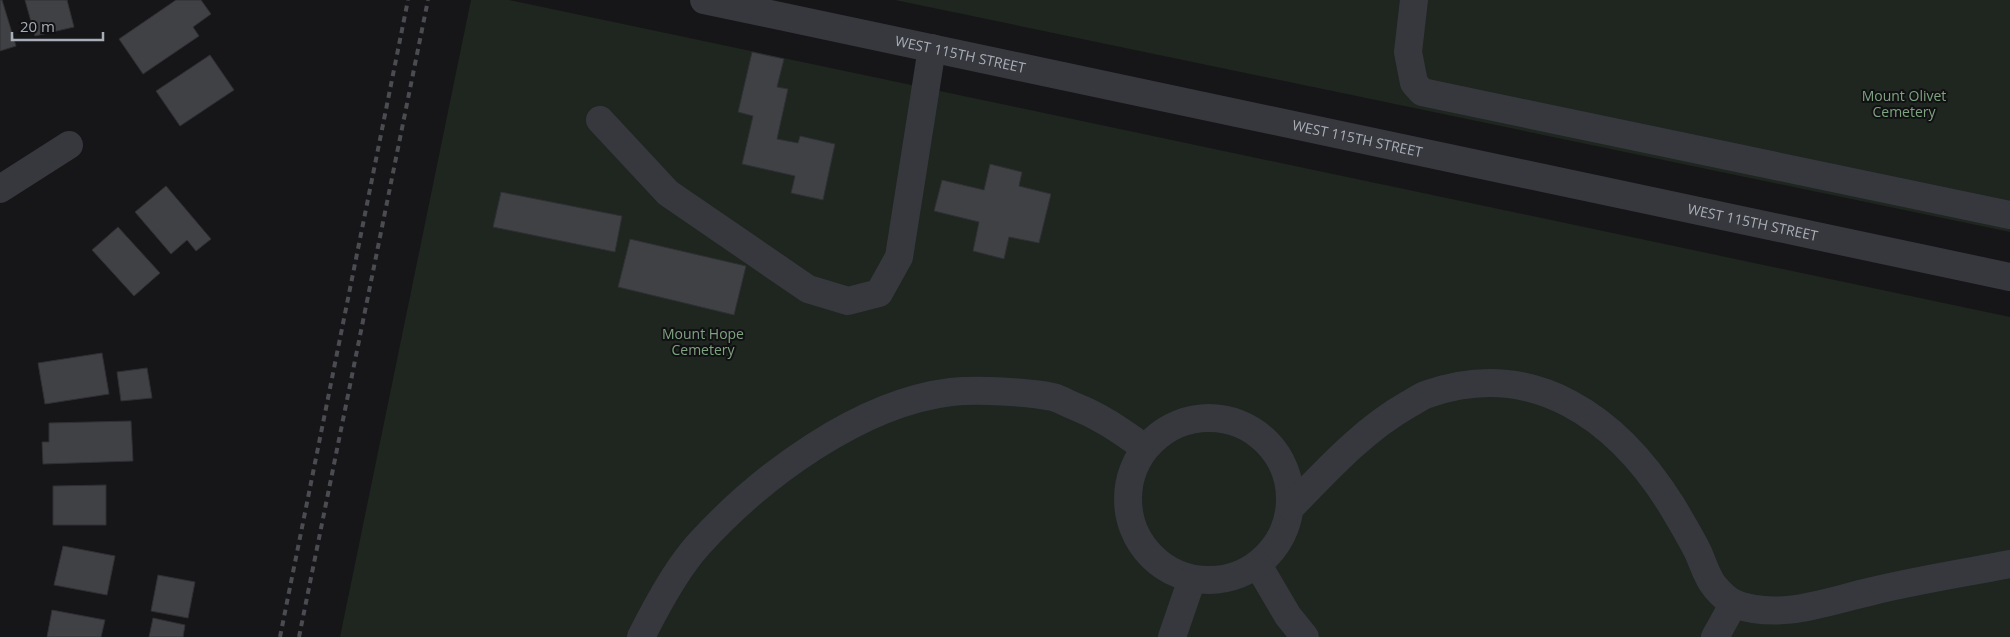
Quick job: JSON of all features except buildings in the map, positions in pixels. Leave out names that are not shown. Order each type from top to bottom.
[{"type":"street","name":"WEST 115TH STREET","points":[[704,0],[2010,277]]},
{"type":"street","points":[[1414,0],[1408,52],[1414,83],[1422,92],[2010,215]]},
{"type":"street","points":[[600,120],[668,193],[808,289],[848,301],[879,293],[899,257],[932,48]]},
{"type":"street","points":[[0,189],[69,145]]},
{"type":"street","points":[[1291,507],[1354,444],[1392,413],[1427,394],[1467,384],[1509,382],[1545,392],[1585,412],[1619,438],[1649,473],[1672,506],[1697,550],[1714,586],[1734,603],[1770,611],[1807,608],[1873,591],[2010,564]]},
{"type":"street","points":[[641,637],[660,599],[698,545],[741,503],[793,460],[856,423],[906,403],[951,392],[1004,392],[1054,398],[1099,416],[1146,448]]},
{"type":"street","points":[[1215,418],[1240,424],[1262,438],[1279,457],[1289,481],[1291,507],[1285,530],[1274,549],[1258,565],[1238,576],[1215,581],[1192,579],[1166,569],[1145,550],[1132,526],[1127,499],[1132,472],[1146,448],[1165,430],[1189,420],[1215,418]]},
{"type":"street","points":[[1258,565],[1288,616],[1305,637]]},
{"type":"street","points":[[1172,637],[1192,579]]},
{"type":"street","points":[[1715,637],[1734,603]]},
{"type":"green space","name":"Mount Hope Cemetery","points":[[471,0],[509,0],[2010,317],[2010,637],[340,637]]},
{"type":"green space","name":"Mount Olivet Cemetery","points":[[895,0],[2010,0],[2010,232]]},
{"type":"railway","points":[[280,637],[408,0]]},
{"type":"railway","points":[[299,637],[428,0]]}]
